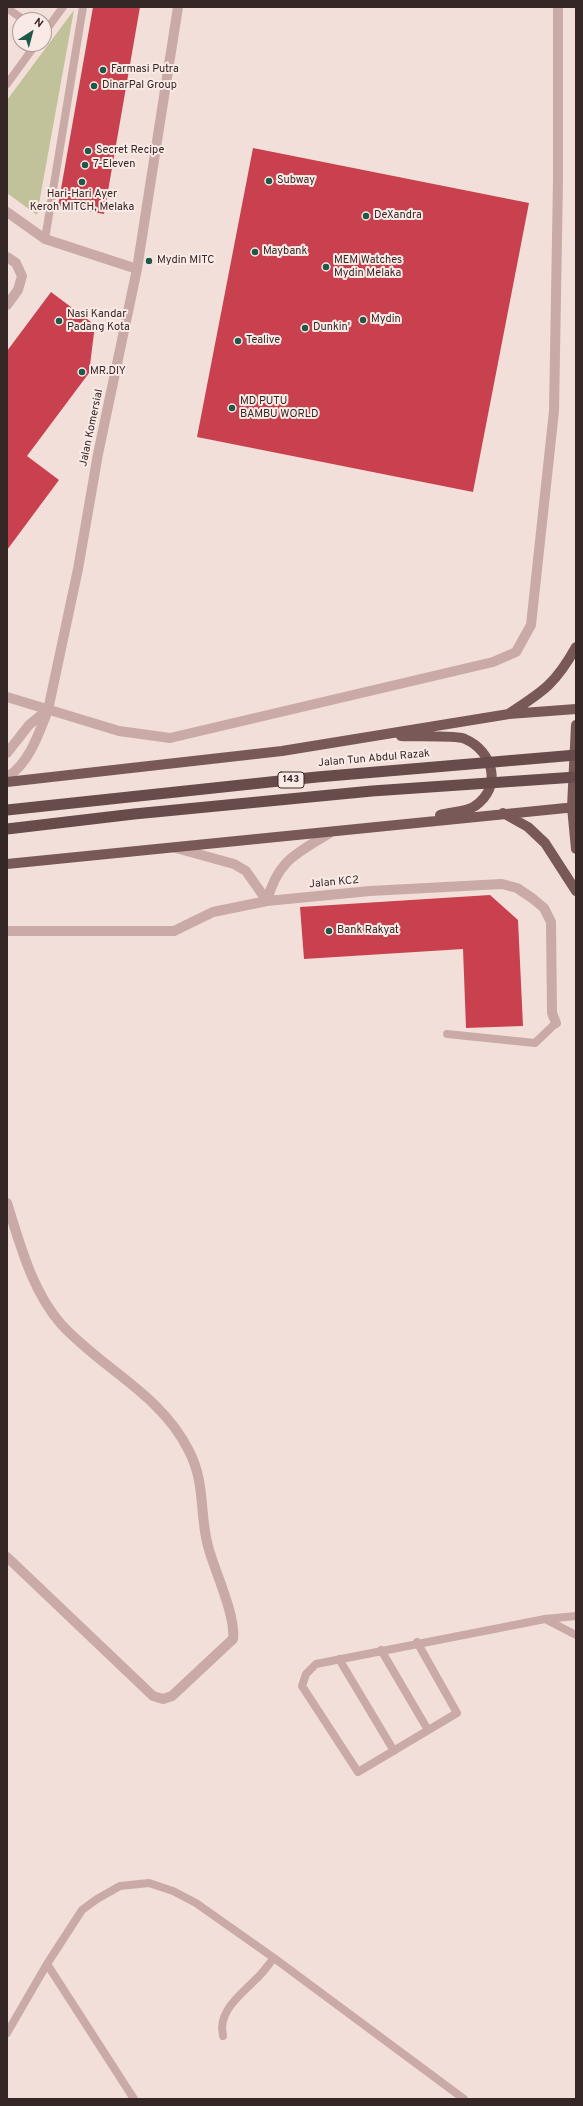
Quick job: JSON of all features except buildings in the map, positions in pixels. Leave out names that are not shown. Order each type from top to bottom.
[{"type":"highway","name":"Jalan Tun Abdul Razak","points":[[7,810],[302,779],[576,755]]},
{"type":"highway","name":"143","points":[[7,830],[134,814],[364,792],[576,777]]},
{"type":"main road","points":[[509,714],[551,685],[565,667],[576,647]]},
{"type":"main road","points":[[7,782],[282,751],[509,714],[576,709]]},
{"type":"main road","points":[[576,725],[574,807],[576,849]]},
{"type":"main road","points":[[375,736],[464,738],[483,751],[493,771],[489,794],[474,807],[396,825]]},
{"type":"main road","points":[[7,864],[574,807]]},
{"type":"main road","points":[[503,814],[528,828],[545,843],[576,891]]},
{"type":"street","name":"Jalan Komersial","points":[[7,777],[23,762],[36,740],[48,710],[78,570],[98,454],[137,269],[178,7]]},
{"type":"street","points":[[7,697],[119,731],[170,738],[493,662],[516,652],[531,625],[554,411],[558,172],[558,7]]},
{"type":"street","points":[[7,212],[45,239],[137,269]]},
{"type":"street","points":[[7,257],[16,263],[22,276],[18,290],[7,305]]},
{"type":"street","points":[[7,753],[29,725],[48,710]]},
{"type":"street","points":[[267,901],[272,881],[283,865],[331,832]]},
{"type":"street","points":[[176,848],[209,859],[234,864],[246,871],[267,901]]},
{"type":"street","name":"Jalan KC2","points":[[7,931],[174,931],[213,912],[267,901],[370,891],[502,884],[517,888],[544,908],[552,922],[552,1013],[556,1022]]},
{"type":"street","points":[[7,1203],[29,1267],[47,1306],[80,1342],[149,1399],[163,1413],[189,1450],[199,1475],[207,1545],[232,1623],[233,1639],[172,1696],[163,1699],[154,1696],[7,1557]]},
{"type":"lane","points":[[52,23],[63,7]]},
{"type":"lane","points":[[45,239],[83,7]]},
{"type":"lane","points":[[7,84],[30,52]]},
{"type":"lane","points":[[447,1034],[536,1043],[556,1022]]},
{"type":"lane","points":[[417,1642],[457,1713],[358,1772],[302,1686],[306,1674],[316,1664],[417,1642],[545,1619],[576,1616]]},
{"type":"lane","points":[[545,1619],[576,1635]]},
{"type":"lane","points":[[381,1650],[428,1730]]},
{"type":"lane","points":[[339,1659],[394,1751]]},
{"type":"lane","points":[[7,2033],[47,1964],[82,1910],[97,1899],[126,1884],[149,1883],[173,1891],[196,1903],[274,1958],[464,2099]]},
{"type":"lane","points":[[223,2036],[222,2028],[227,2011],[233,2000],[257,1979],[274,1958]]},
{"type":"lane","points":[[47,1964],[134,2099]]},
{"type":"green space","points":[[74,10],[37,215],[7,193],[7,100],[43,52],[52,52],[52,40]]},
{"type":"place","name":"Farmasi Putra","points":[[103,70]]},
{"type":"place","name":"DinarPal Group","points":[[94,86]]},
{"type":"place","name":"Secret Recipe","points":[[88,151]]},
{"type":"place","name":"7-Eleven","points":[[85,165]]},
{"type":"place","name":"Subway","points":[[269,181]]},
{"type":"place","name":"Hari-Hari Ayer Keroh MITCH, Melaka","points":[[82,182]]},
{"type":"place","name":"DeXandra","points":[[366,216]]},
{"type":"place","name":"Maybank","points":[[255,252]]},
{"type":"place","name":"Mydin MITC","points":[[149,261]]},
{"type":"place","name":"MEM Watches Mydin Melaka","points":[[326,267]]},
{"type":"place","name":"Mydin","points":[[363,320]]},
{"type":"place","name":"Nasi Kandar Padang Kota","points":[[59,321]]},
{"type":"place","name":"Dunkin'","points":[[305,328]]},
{"type":"place","name":"Tealive","points":[[238,341]]},
{"type":"place","name":"MR.DIY","points":[[82,372]]},
{"type":"place","name":"MD PUTU BAMBU WORLD","points":[[232,408]]},
{"type":"place","name":"Bank Rakyat","points":[[329,931]]}]
